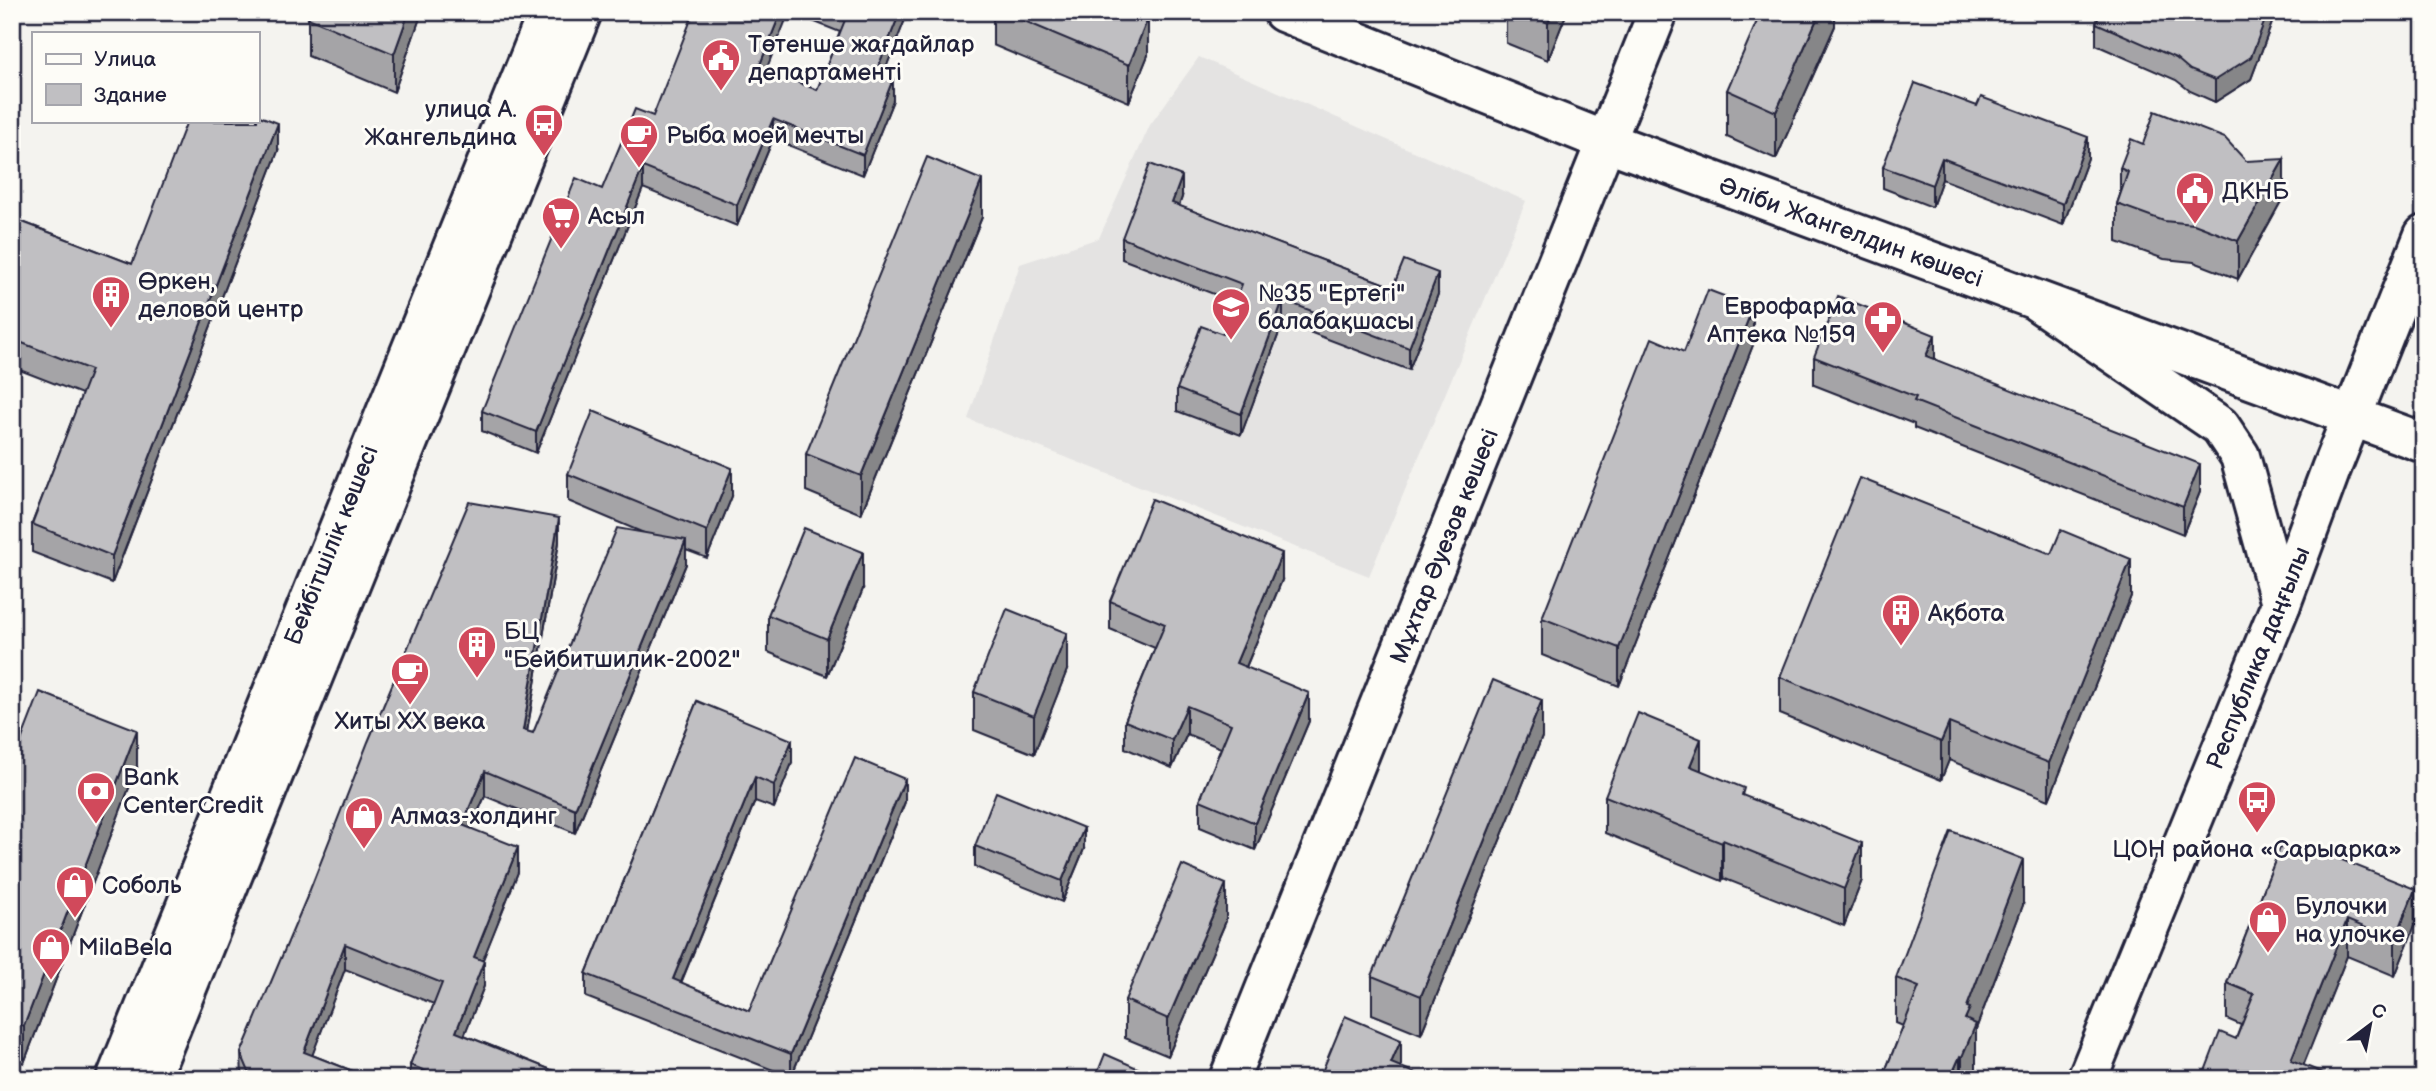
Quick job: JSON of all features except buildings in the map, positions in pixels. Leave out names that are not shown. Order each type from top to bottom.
[{"type":"main road","name":"Бейбітшілік көшесі","points":[[116,1079],[548,12]]},
{"type":"main road","name":"Бейбітшілік көшесі","points":[[150,1079],[582,12]]},
{"type":"main road","name":"Әліби Жангелдин көшесі","points":[[1283,12],[1605,141],[2424,443]]},
{"type":"main road","name":"Мұхтар Әуезов көшесі","points":[[1229,1079],[1658,12]]},
{"type":"main road","name":"Республика даңғылы","points":[[2087,1079],[2281,604],[2331,469],[2424,235]]},
{"type":"main road","points":[[2038,302],[2220,426],[2240,456],[2281,604]]},
{"type":"shaded area","name":"№35 \"Ертегі\" балабақшасы","points":[[1199,57],[1526,201],[1369,576],[968,419],[1020,264],[1099,238],[1150,125]]},
{"type":"place","name":"Төтенше жағдайлар департаменті","points":[[721,92]]},
{"type":"place","name":"улица А. Жангельдина","points":[[544,157]]},
{"type":"place","name":"Рыба моей мечты","points":[[639,169]]},
{"type":"place","name":"ДКНБ","points":[[2195,225]]},
{"type":"place","name":"Асыл","points":[[561,250]]},
{"type":"place","name":"Өркен, деловой центр","points":[[111,329]]},
{"type":"place","name":"№35 \"Ертегі\" балабақшасы","points":[[1231,341]]},
{"type":"place","name":"Еврофарма Аптека №159","points":[[1883,354]]},
{"type":"place","name":"Ақбота","points":[[1901,647]]},
{"type":"place","name":"БЦ \"Бейбитшилик-2002\"","points":[[477,679]]},
{"type":"place","name":"Хиты ХХ века","points":[[410,706]]},
{"type":"place","name":"Bank CenterCredit","points":[[96,825]]},
{"type":"place","name":"ЦОН района «Сарыарка»","points":[[2257,834]]},
{"type":"place","name":"Алмаз-холдинг","points":[[364,850]]},
{"type":"place","name":"Соболь","points":[[75,919]]},
{"type":"place","name":"Булочки на улочке","points":[[2268,954]]},
{"type":"place","name":"MilaBela","points":[[51,981]]}]
